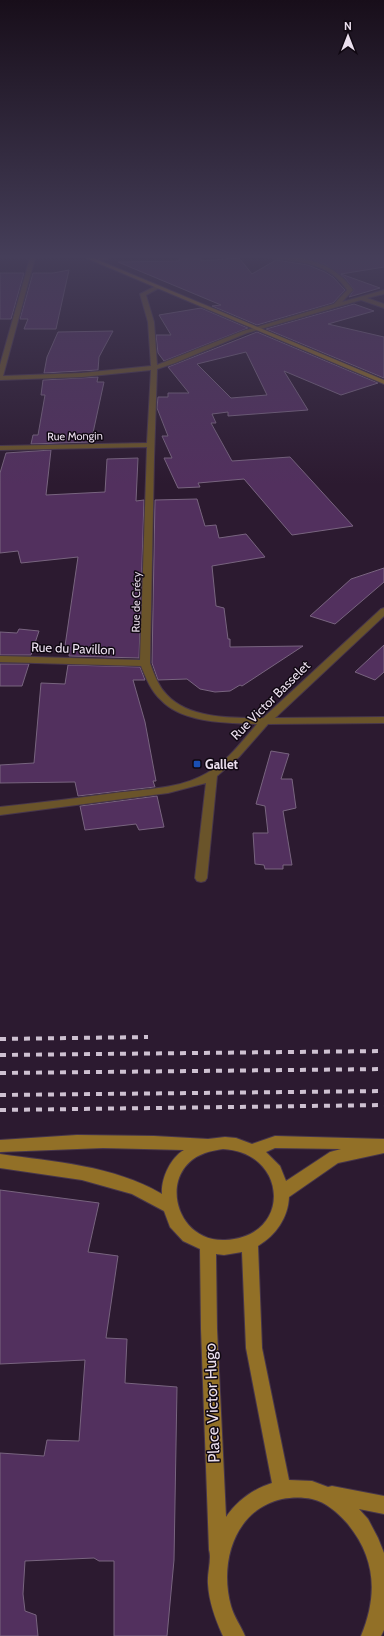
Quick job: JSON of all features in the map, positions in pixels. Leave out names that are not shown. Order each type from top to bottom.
[{"type":"main road","points":[[264,331],[384,382]]},
{"type":"main road","points":[[0,1146],[50,1142],[157,1141],[207,1145],[230,1143],[252,1150],[267,1161],[274,1171],[282,1193],[279,1212],[273,1225],[263,1236],[250,1243],[236,1247],[222,1248],[208,1245],[194,1239],[182,1231],[174,1219],[169,1206],[167,1190],[171,1175],[180,1162],[188,1155],[207,1145]]},
{"type":"main road","points":[[252,1150],[273,1142],[328,1141],[384,1146]]},
{"type":"main road","points":[[282,1193],[335,1157],[384,1146]]},
{"type":"main road","points":[[0,1160],[75,1172],[107,1179],[132,1186],[169,1206]]},
{"type":"main road","points":[[250,1243],[254,1348],[282,1489]]},
{"type":"main road","name":"Place Victor Hugo","points":[[208,1245],[209,1329],[219,1560]]},
{"type":"main road","points":[[232,1634],[221,1602],[218,1584],[219,1560],[227,1534],[241,1512],[260,1497],[282,1489],[302,1488],[323,1494],[384,1505]]},
{"type":"main road","points":[[323,1494],[340,1503],[354,1516],[367,1534],[376,1553],[381,1574],[383,1595],[376,1627],[371,1636]]},
{"type":"street","points":[[12,331],[0,377],[82,375],[154,368],[247,331]]},
{"type":"street","name":"Rue de Crécy","points":[[152,331],[154,368],[145,663],[158,692],[169,703],[183,710],[199,715],[226,719],[265,721],[384,720]]},
{"type":"street","name":"Rue Mongin","points":[[0,448],[151,445]]},
{"type":"street","name":"Rue Victor Basselet","points":[[0,811],[164,790],[198,782],[212,776],[232,759],[265,721],[384,612]]},
{"type":"street","name":"Rue du Pavillon","points":[[0,659],[145,663]]},
{"type":"street","points":[[202,878],[212,776]]},
{"type":"building","points":[[113,331],[99,357],[98,370],[44,373],[47,357],[58,332]]},
{"type":"building","points":[[169,331],[239,331],[164,361],[158,353],[156,335],[171,335]]},
{"type":"building","points":[[272,331],[360,331],[384,337],[384,378]]},
{"type":"building","points":[[257,332],[378,383],[341,395],[284,371],[308,410],[228,416],[228,412],[212,414],[216,423],[211,423],[232,461],[290,457],[353,526],[292,535],[244,479],[198,483],[200,487],[178,488],[164,458],[172,458],[162,436],[168,436],[157,408],[158,397],[168,397],[168,393],[189,393],[168,367]],"holes":[[[246,352],[267,395],[231,398],[197,364]]]},
{"type":"building","points":[[98,377],[97,382],[104,382],[91,442],[31,444],[33,435],[38,435],[45,395],[41,395],[43,380]]},
{"type":"building","points":[[51,450],[46,495],[105,492],[107,459],[138,458],[136,501],[144,500],[139,658],[69,656],[70,647],[65,646],[78,557],[21,563],[18,551],[0,553],[0,473],[6,453]]},
{"type":"building","points":[[197,499],[205,526],[216,525],[219,538],[246,534],[265,557],[212,566],[216,606],[224,608],[228,639],[230,639],[230,647],[303,646],[242,686],[240,685],[230,691],[215,692],[200,689],[187,679],[158,680],[152,663],[155,500]]},
{"type":"building","points":[[384,568],[384,582],[335,624],[310,616],[351,579]]},
{"type":"building","points":[[19,629],[39,631],[31,655],[0,655],[0,632],[17,633]]},
{"type":"building","points":[[384,645],[384,672],[375,680],[355,672]]},
{"type":"building","points":[[0,664],[29,664],[22,686],[0,686]]},
{"type":"building","points":[[68,665],[140,667],[145,680],[133,680],[145,722],[156,781],[153,781],[155,787],[78,796],[75,782],[0,783],[0,765],[34,763],[41,683],[65,684]]},
{"type":"building","points":[[271,751],[289,754],[281,779],[292,779],[296,808],[283,811],[292,865],[283,865],[283,869],[265,869],[264,865],[255,864],[253,833],[268,833],[265,806],[256,804]]},
{"type":"building","points":[[157,796],[164,827],[139,830],[136,824],[85,830],[80,806]]},
{"type":"building","points":[[0,1190],[99,1203],[88,1252],[118,1256],[106,1338],[127,1339],[125,1383],[177,1387],[174,1560],[167,1636],[114,1636],[114,1561],[99,1561],[94,1558],[25,1561],[23,1594],[25,1611],[36,1615],[38,1636],[0,1636],[0,1453],[44,1456],[47,1440],[79,1441],[85,1360],[0,1364]]},
{"type":"railway","points":[[0,1039],[148,1037]]},
{"type":"railway","points":[[0,1055],[384,1051]]},
{"type":"railway","points":[[0,1073],[384,1069]]},
{"type":"railway","points":[[0,1095],[384,1091]]},
{"type":"railway","points":[[0,1110],[384,1105]]},
{"type":"place","name":"Gallet","points":[[197,764]]}]
